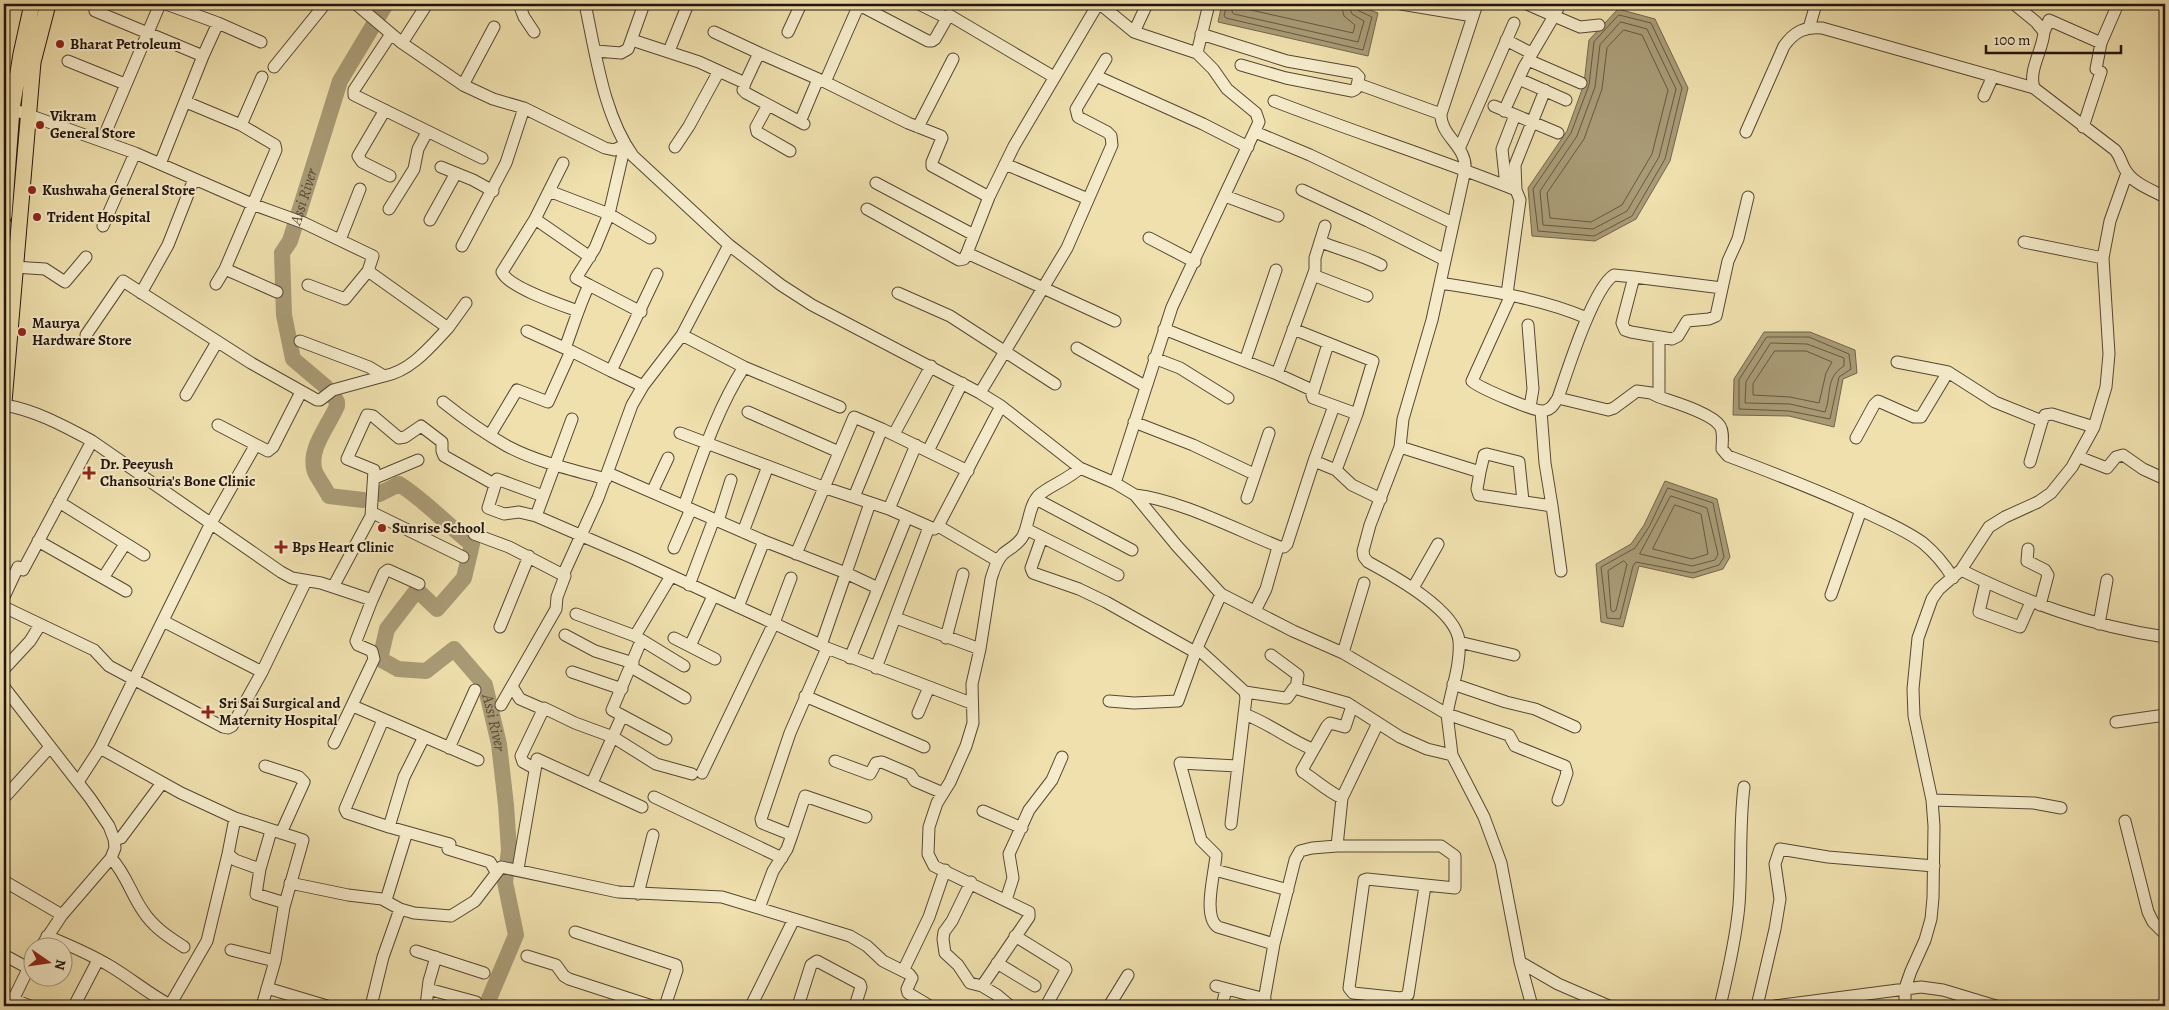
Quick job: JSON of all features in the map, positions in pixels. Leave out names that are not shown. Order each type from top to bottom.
[{"type":"main road","points":[[4,216],[12,109],[32,4]]},
{"type":"main road","points":[[4,404],[14,266],[33,62],[48,4]]},
{"type":"street","points":[[102,141],[160,4]]},
{"type":"street","points":[[166,4],[218,23],[261,42]]},
{"type":"street","points":[[274,67],[325,4]]},
{"type":"street","points":[[402,43],[427,4]]},
{"type":"street","points":[[519,4],[524,17],[534,32]]},
{"type":"street","points":[[585,4],[608,99],[625,145],[633,156],[729,245],[781,285],[812,305],[980,392],[1002,406],[1080,468],[1115,483],[1135,495],[1177,546],[1221,594],[1293,631],[1344,653],[1447,714],[1509,735],[1515,746],[1565,766],[1567,774],[1558,800]]},
{"type":"street","points":[[596,51],[624,52],[632,40],[644,4]]},
{"type":"street","points":[[669,51],[688,4]]},
{"type":"street","points":[[788,32],[801,4]]},
{"type":"street","points":[[919,4],[948,16],[1054,77]]},
{"type":"street","points":[[759,53],[743,90],[802,123],[857,9],[855,6],[863,7],[932,41],[955,4]]},
{"type":"street","points":[[867,209],[959,260],[964,259],[989,197],[1005,164],[1054,77],[1099,4],[1134,32],[1197,53],[1213,69],[1227,89],[1256,113],[1259,122],[1255,132],[1172,307],[1115,483]]},
{"type":"street","points":[[1134,32],[1147,4]]},
{"type":"street","points":[[1197,53],[1210,4]]},
{"type":"street","points":[[1401,4],[1473,16]]},
{"type":"street","points":[[1477,4],[1441,114],[1442,126],[1466,160],[1465,170],[1428,336],[1403,419],[1400,447],[1370,525],[1363,550],[1364,557],[1368,562],[1413,588],[1452,622],[1456,630],[1459,642],[1458,658],[1447,714],[1452,755],[1494,841],[1501,863],[1520,962],[1532,1006]]},
{"type":"street","points":[[1527,4],[1580,27],[1599,25]]},
{"type":"street","points":[[1560,4],[1530,56],[1504,111],[1502,149],[1511,188],[1520,200],[1509,294],[1472,381],[1535,409],[1551,408],[1558,398],[1587,318],[1609,278],[1619,275],[1722,288]]},
{"type":"street","points":[[1809,28],[1816,4]]},
{"type":"street","points":[[2014,4],[2036,22],[2044,32]]},
{"type":"street","points":[[2083,127],[2101,72],[2096,69],[2101,43],[2118,4]]},
{"type":"street","points":[[363,8],[402,43],[463,85],[524,108],[605,148],[614,150],[625,145]]},
{"type":"street","points":[[95,10],[203,56]]},
{"type":"street","points":[[2034,88],[2032,77],[2049,20],[2101,43]]},
{"type":"street","points":[[160,164],[218,23]]},
{"type":"street","points":[[1459,150],[1514,23]]},
{"type":"street","points":[[463,85],[494,27]]},
{"type":"street","points":[[1746,132],[1784,46],[1796,33],[1809,28],[1829,30],[2034,88],[2119,154],[2127,173],[2139,183],[2165,197]]},
{"type":"street","points":[[387,31],[354,90],[354,95],[482,158]]},
{"type":"street","points":[[714,32],[918,127],[938,134],[942,138],[932,166],[989,197]]},
{"type":"street","points":[[1201,34],[1287,61],[1355,73],[1359,77],[1356,89],[1352,91],[1286,78],[1241,65]]},
{"type":"street","points":[[632,40],[669,51],[719,70],[745,83]]},
{"type":"street","points":[[1506,40],[1530,56],[1581,83]]},
{"type":"street","points":[[918,127],[953,59]]},
{"type":"street","points":[[980,392],[1067,248],[1112,140],[1107,132],[1078,117],[1075,113],[1106,60]]},
{"type":"street","points":[[68,61],[125,84]]},
{"type":"street","points":[[675,147],[689,126],[719,70]]},
{"type":"street","points":[[1096,76],[1248,146]]},
{"type":"street","points":[[1984,96],[1993,76]]},
{"type":"street","points":[[241,125],[262,78]]},
{"type":"street","points":[[1519,79],[1566,100]]},
{"type":"street","points":[[1358,84],[1441,114]]},
{"type":"street","points":[[1511,188],[1515,165],[1544,90]]},
{"type":"street","points":[[1274,101],[1511,188]]},
{"type":"street","points":[[186,102],[241,125],[275,145],[276,150],[216,284]]},
{"type":"street","points":[[768,105],[756,127],[757,132],[790,151]]},
{"type":"street","points":[[462,246],[493,191],[506,162],[524,108]]},
{"type":"street","points":[[12,109],[160,164],[252,204],[304,223],[374,256],[368,271],[345,299],[308,285]]},
{"type":"street","points":[[385,110],[358,156],[362,162],[390,176]]},
{"type":"street","points":[[1504,111],[1558,133]]},
{"type":"street","points":[[389,209],[414,169],[418,149],[426,132]]},
{"type":"street","points":[[1255,132],[1310,155],[1453,223]]},
{"type":"street","points":[[625,145],[609,214],[590,257],[576,278],[641,312]]},
{"type":"street","points":[[104,226],[135,154]]},
{"type":"street","points":[[563,163],[535,219],[503,269],[503,275],[528,292],[578,311]]},
{"type":"street","points":[[1005,164],[1088,199]]},
{"type":"street","points":[[441,167],[493,191]]},
{"type":"street","points":[[430,220],[456,173]]},
{"type":"street","points":[[1905,1006],[1905,988],[1931,919],[1934,866],[1932,800],[1914,716],[1914,663],[1918,638],[1927,608],[1939,589],[1957,574],[1989,527],[2005,517],[2038,502],[2051,493],[2064,479],[2078,458],[2094,427],[2106,387],[2110,354],[2103,258],[2110,221],[2127,173]]},
{"type":"street","points":[[141,293],[161,260],[194,179]]},
{"type":"street","points":[[876,183],[974,235]]},
{"type":"street","points":[[340,240],[360,189]]},
{"type":"street","points":[[1302,190],[1444,260]]},
{"type":"street","points":[[549,191],[609,214],[650,238]]},
{"type":"street","points":[[1225,196],[1278,216]]},
{"type":"street","points":[[1634,277],[1623,326],[1631,332],[1675,338],[1687,321],[1716,316],[1728,260],[1741,230],[1748,197]]},
{"type":"street","points":[[535,219],[590,257]]},
{"type":"street","points":[[1277,374],[1313,275],[1315,258],[1325,226]]},
{"type":"street","points":[[1149,238],[1195,262]]},
{"type":"street","points":[[1321,242],[1381,264]]},
{"type":"street","points":[[2024,242],[2103,258]]},
{"type":"street","points":[[502,705],[556,610],[557,597],[566,578],[564,574],[607,476],[632,405],[643,386],[682,335],[729,245]]},
{"type":"street","points":[[967,254],[1114,320]]},
{"type":"street","points":[[14,266],[45,269],[66,282],[86,257]]},
{"type":"street","points":[[224,269],[277,292]]},
{"type":"street","points":[[1245,361],[1276,270]]},
{"type":"street","points":[[368,271],[448,328]]},
{"type":"street","points":[[612,371],[657,274]]},
{"type":"street","points":[[1313,275],[1367,296]]},
{"type":"street","points":[[86,335],[120,283],[127,282],[141,293],[251,363],[301,392],[320,400],[333,390],[398,372],[421,356],[448,328],[466,303]]},
{"type":"street","points":[[1440,283],[1509,294],[1555,305],[1587,318]]},
{"type":"street","points":[[490,435],[517,390],[548,402],[568,350],[578,311],[589,285]]},
{"type":"street","points":[[898,293],[950,316],[1004,353],[1055,384]]},
{"type":"street","points":[[1528,324],[1535,409],[1561,571]]},
{"type":"street","points":[[1293,329],[1373,361],[1357,414],[1347,435],[1336,470]]},
{"type":"street","points":[[1164,330],[1245,361],[1312,390]]},
{"type":"street","points":[[527,331],[643,386]]},
{"type":"street","points":[[682,335],[744,367],[840,407]]},
{"type":"street","points":[[1658,337],[1659,397]]},
{"type":"street","points":[[300,341],[369,367],[384,376]]},
{"type":"street","points":[[186,395],[217,342]]},
{"type":"street","points":[[1328,344],[1312,390],[1314,398],[1357,414]]},
{"type":"street","points":[[1077,348],[1146,386]]},
{"type":"street","points":[[1154,358],[1180,368],[1228,398]]},
{"type":"street","points":[[1897,362],[1948,372],[1995,402],[2042,422]]},
{"type":"street","points":[[894,434],[931,366]]},
{"type":"street","points":[[674,548],[708,443],[726,399],[744,367]]},
{"type":"street","points":[[1856,438],[1872,408],[1878,401],[1884,402],[1914,417],[1921,417],[1948,372]]},
{"type":"street","points":[[928,451],[962,383]]},
{"type":"street","points":[[1558,398],[1608,410],[1614,408],[1637,391],[1652,393],[1683,405],[1718,422],[1722,433],[1722,449],[1728,456],[1791,479],[1899,529],[1923,544],[1946,567],[1957,574],[1986,582],[2036,604],[2099,624],[2165,637]]},
{"type":"street","points":[[218,425],[264,451],[271,450],[301,392]]},
{"type":"street","points":[[443,402],[508,447],[554,465],[607,476],[652,492],[878,588]]},
{"type":"street","points":[[4,404],[61,424],[92,441],[280,572],[292,578],[334,587],[372,600]]},
{"type":"street","points":[[876,668],[933,526],[968,471],[1002,406]]},
{"type":"street","points":[[1255,612],[1266,588],[1278,547],[1284,547],[1287,544],[1334,406]]},
{"type":"street","points":[[748,412],[839,452]]},
{"type":"street","points":[[334,587],[371,516],[370,500],[375,478],[374,470],[347,459],[365,418],[370,414],[399,438],[405,437],[421,426],[442,442],[444,456],[494,484]]},
{"type":"street","points":[[2030,462],[2045,414],[2052,414],[2094,427]]},
{"type":"street","points":[[796,554],[854,417],[894,434],[968,471]]},
{"type":"street","points":[[536,516],[572,419]]},
{"type":"street","points":[[1134,422],[1193,445],[1254,474]]},
{"type":"street","points":[[854,497],[882,429]]},
{"type":"street","points":[[680,432],[823,487],[933,526],[998,560]]},
{"type":"street","points":[[1247,498],[1270,433]]},
{"type":"street","points":[[4,597],[38,541],[92,441]]},
{"type":"street","points":[[889,509],[916,445]]},
{"type":"street","points":[[78,782],[100,748],[212,523],[255,446]]},
{"type":"street","points":[[1400,447],[1480,472]]},
{"type":"street","points":[[1523,501],[1519,462],[1487,454],[1484,456],[1477,489],[1479,495],[1552,506]]},
{"type":"street","points":[[2078,458],[2107,468],[2116,457],[2123,455],[2143,469],[2165,479]]},
{"type":"street","points":[[652,492],[668,458]]},
{"type":"street","points":[[375,478],[418,460]]},
{"type":"street","points":[[1314,461],[1336,470],[1352,486],[1381,499]]},
{"type":"street","points":[[743,532],[768,466]]},
{"type":"street","points":[[982,986],[1030,914],[1027,910],[971,882],[934,866],[928,847],[929,827],[932,816],[966,746],[973,723],[972,684],[980,649],[991,578],[998,560],[1018,543],[1026,529],[1036,499],[1070,478],[1080,468]]},
{"type":"street","points":[[543,496],[500,479],[494,484],[488,508],[504,514],[520,512],[536,516],[581,534],[824,647],[876,668],[972,702]]},
{"type":"street","points":[[688,585],[731,480]]},
{"type":"street","points":[[1135,495],[1158,499],[1179,506],[1280,547]]},
{"type":"street","points":[[1036,499],[1132,550]]},
{"type":"street","points":[[59,502],[144,555]]},
{"type":"street","points":[[792,835],[762,823],[761,819],[790,733],[824,647],[846,573],[870,503]]},
{"type":"street","points":[[1831,595],[1861,510]]},
{"type":"street","points":[[371,516],[380,516],[463,557]]},
{"type":"street","points":[[850,658],[907,517]]},
{"type":"street","points":[[1026,529],[1118,575]]},
{"type":"street","points":[[474,534],[530,556],[564,574]]},
{"type":"street","points":[[1042,537],[1031,568],[1032,573],[1079,589],[1196,650],[1245,692],[1285,698],[1289,696],[1292,688],[1338,700],[1352,706],[1413,743],[1452,755]]},
{"type":"street","points":[[38,541],[126,591]]},
{"type":"street","points":[[738,607],[764,541]]},
{"type":"street","points":[[103,578],[125,544]]},
{"type":"street","points":[[1413,588],[1438,544]]},
{"type":"street","points":[[1986,582],[1979,612],[2020,627],[2036,604],[2048,575],[2045,570],[2027,561],[2028,549]]},
{"type":"street","points":[[500,627],[530,556]]},
{"type":"street","points":[[334,742],[374,659],[372,651],[358,645],[356,641],[384,573],[388,570],[419,584]]},
{"type":"street","points":[[946,638],[963,574]]},
{"type":"street","points":[[666,739],[612,710],[632,665],[638,638],[671,576]]},
{"type":"street","points":[[512,688],[520,699],[543,709],[547,708],[575,723],[613,737],[656,764],[697,773],[774,623],[791,578]]},
{"type":"street","points":[[2099,624],[2107,580]]},
{"type":"street","points":[[4,607],[94,650],[105,663],[134,680],[228,728],[232,726],[262,672],[306,581]]},
{"type":"street","points":[[1344,653],[1364,583]]},
{"type":"street","points":[[1109,701],[1134,703],[1178,702],[1196,650],[1221,594]]},
{"type":"street","points":[[690,646],[713,596]]},
{"type":"street","points":[[576,614],[638,638],[684,666]]},
{"type":"street","points":[[896,618],[980,649]]},
{"type":"street","points":[[163,621],[262,672]]},
{"type":"street","points":[[4,669],[26,645],[40,625]]},
{"type":"street","points":[[565,635],[596,651],[632,665],[685,698]]},
{"type":"street","points":[[674,638],[715,659]]},
{"type":"street","points":[[1459,642],[1514,656]]},
{"type":"street","points":[[1271,655],[1298,675],[1296,689]]},
{"type":"street","points":[[572,672],[622,689]]},
{"type":"street","points":[[1453,684],[1506,702],[1535,709],[1575,727]]},
{"type":"street","points":[[918,713],[929,687]]},
{"type":"street","points":[[449,748],[475,690]]},
{"type":"street","points":[[5,692],[78,782],[109,826],[114,839],[115,848],[111,858],[62,915],[47,936],[77,948],[171,1006],[207,941],[235,818]]},
{"type":"street","points":[[1231,824],[1245,692]]},
{"type":"street","points":[[805,696],[924,748]]},
{"type":"street","points":[[353,706],[478,760]]},
{"type":"street","points":[[1342,798],[1324,789],[1316,780],[1303,772],[1312,749],[1329,724],[1345,727],[1352,706]]},
{"type":"street","points":[[534,768],[523,762],[521,756],[543,709]]},
{"type":"street","points":[[1244,714],[1267,723],[1291,740],[1312,749]]},
{"type":"street","points":[[2116,722],[2165,714]]},
{"type":"street","points":[[592,783],[622,716]]},
{"type":"street","points":[[383,720],[345,809],[347,813],[449,846],[490,862],[499,869],[516,869],[598,888],[638,894],[722,897],[820,926],[858,940],[883,961],[908,974],[912,978],[907,991],[910,1001],[930,1006]]},
{"type":"street","points":[[1337,846],[1342,798],[1378,723]]},
{"type":"street","points":[[389,827],[404,777],[424,738]]},
{"type":"street","points":[[4,798],[50,747]]},
{"type":"street","points":[[100,748],[162,782],[235,818],[304,840],[290,883],[275,961],[262,1006]]},
{"type":"street","points":[[1006,900],[1013,878],[1009,854],[1036,800],[1052,780],[1062,757]]},
{"type":"street","points":[[516,869],[534,768],[538,759],[642,806]]},
{"type":"street","points":[[835,762],[870,774],[876,763],[882,762],[910,774],[915,781],[943,793]]},
{"type":"street","points":[[1237,766],[1180,763],[1201,840],[1216,855],[1209,901],[1214,925],[1274,944]]},
{"type":"street","points":[[265,766],[299,777],[304,782],[276,832],[260,868],[256,894],[285,903]]},
{"type":"street","points":[[114,839],[121,838],[132,825],[162,782]]},
{"type":"street","points":[[1720,1006],[1729,970],[1739,906],[1740,827],[1744,787]]},
{"type":"street","points":[[654,796],[782,858]]},
{"type":"street","points":[[759,908],[773,871],[791,842],[805,796],[866,817]]},
{"type":"street","points":[[1932,800],[2034,803],[2061,808]]},
{"type":"street","points":[[983,811],[1022,828]]},
{"type":"street","points":[[2125,821],[2148,912],[2153,922],[2165,934]]},
{"type":"street","points":[[386,900],[407,832]]},
{"type":"street","points":[[638,894],[653,835]]},
{"type":"street","points":[[1222,1006],[1221,988],[1264,1003],[1274,944],[1295,860],[1300,851],[1337,846],[1440,846],[1455,856],[1455,888],[1364,880],[1349,988],[1353,993],[1377,1001],[1405,998],[1410,991],[1425,886]]},
{"type":"street","points":[[1757,1006],[1780,899],[1775,864],[1780,849],[1828,857],[1934,866]]},
{"type":"street","points":[[228,854],[235,860],[260,868]]},
{"type":"street","points":[[111,858],[124,874],[144,913],[160,930],[184,948]]},
{"type":"street","points":[[290,883],[348,895],[386,900],[400,909],[414,913],[455,914],[475,901],[499,869]]},
{"type":"street","points":[[903,971],[929,916],[945,870]]},
{"type":"street","points":[[1215,870],[1288,890]]},
{"type":"street","points":[[4,881],[62,915]]},
{"type":"street","points":[[971,882],[952,921],[944,932],[943,947],[945,953],[958,965],[970,983],[982,986],[1010,1006]]},
{"type":"street","points":[[371,1006],[383,957],[400,909]]},
{"type":"street","points":[[751,1006],[794,919]]},
{"type":"street","points":[[575,932],[676,965],[677,970],[665,1006]]},
{"type":"street","points":[[1015,936],[1065,967],[1066,970],[1046,1006]]},
{"type":"street","points":[[231,950],[275,961]]},
{"type":"street","points":[[416,951],[484,973]]},
{"type":"street","points":[[4,955],[22,961]]},
{"type":"street","points":[[527,956],[556,965],[564,976],[569,979],[652,1006]]},
{"type":"street","points":[[426,1006],[436,957]]},
{"type":"street","points":[[74,1006],[98,960]]},
{"type":"street","points":[[798,1006],[811,965],[817,962],[860,984],[861,987],[854,1006]]},
{"type":"street","points":[[1520,962],[1558,984],[1609,1006]]},
{"type":"street","points":[[997,963],[1035,986]]},
{"type":"street","points":[[1109,1006],[1128,975]]},
{"type":"street","points":[[22,976],[8,998],[30,1006]]},
{"type":"street","points":[[1775,1006],[1802,1005],[1905,988],[1930,987],[1958,1001],[1996,1006]]},
{"type":"street","points":[[267,988],[327,1006]]},
{"type":"street","points":[[428,989],[476,1002]]},
{"type":"water","points":[[1222,4],[1354,4],[1378,13],[1368,56],[1218,22]]},
{"type":"water","points":[[1618,9],[1655,19],[1688,88],[1670,161],[1636,219],[1595,241],[1532,236],[1528,188],[1567,131],[1584,84],[1589,40]]},
{"type":"water","points":[[1764,332],[1810,332],[1855,350],[1857,373],[1843,379],[1834,427],[1789,416],[1733,415],[1734,379]]},
{"type":"water","points":[[1665,481],[1717,499],[1730,557],[1723,569],[1693,578],[1639,566],[1623,627],[1601,622],[1596,564],[1631,544],[1644,525]]},
{"type":"waterway","name":"Assi River","points":[[326,387],[293,359],[284,315],[282,253],[290,241],[340,81],[386,4]]},
{"type":"waterway","name":"Assi River","points":[[333,396],[337,406],[316,446],[313,464],[315,472],[329,496],[363,500]]},
{"type":"waterway","name":"Assi River","points":[[379,494],[399,484],[472,544],[464,578],[437,609],[417,590],[387,629],[380,659],[398,669],[426,671],[454,649],[485,685],[499,744],[509,850],[505,882],[516,935],[486,1006]]},
{"type":"place","name":"Bharat Petroleum","points":[[60,44]]},
{"type":"place","name":"Vikram General Store","points":[[40,125]]},
{"type":"place","name":"Kushwaha General Store","points":[[32,190]]},
{"type":"place","name":"Trident Hospital","points":[[37,217]]},
{"type":"place","name":"Maurya Hardware Store","points":[[22,332]]},
{"type":"place","name":"Dr. Peeyush Chansouria's Bone Clinic","points":[[89,473]]},
{"type":"place","name":"Sunrise School","points":[[382,528]]},
{"type":"place","name":"Bps Heart Clinic","points":[[281,547]]},
{"type":"place","name":"Sri Sai Surgical and Maternity Hospital","points":[[208,712]]}]
